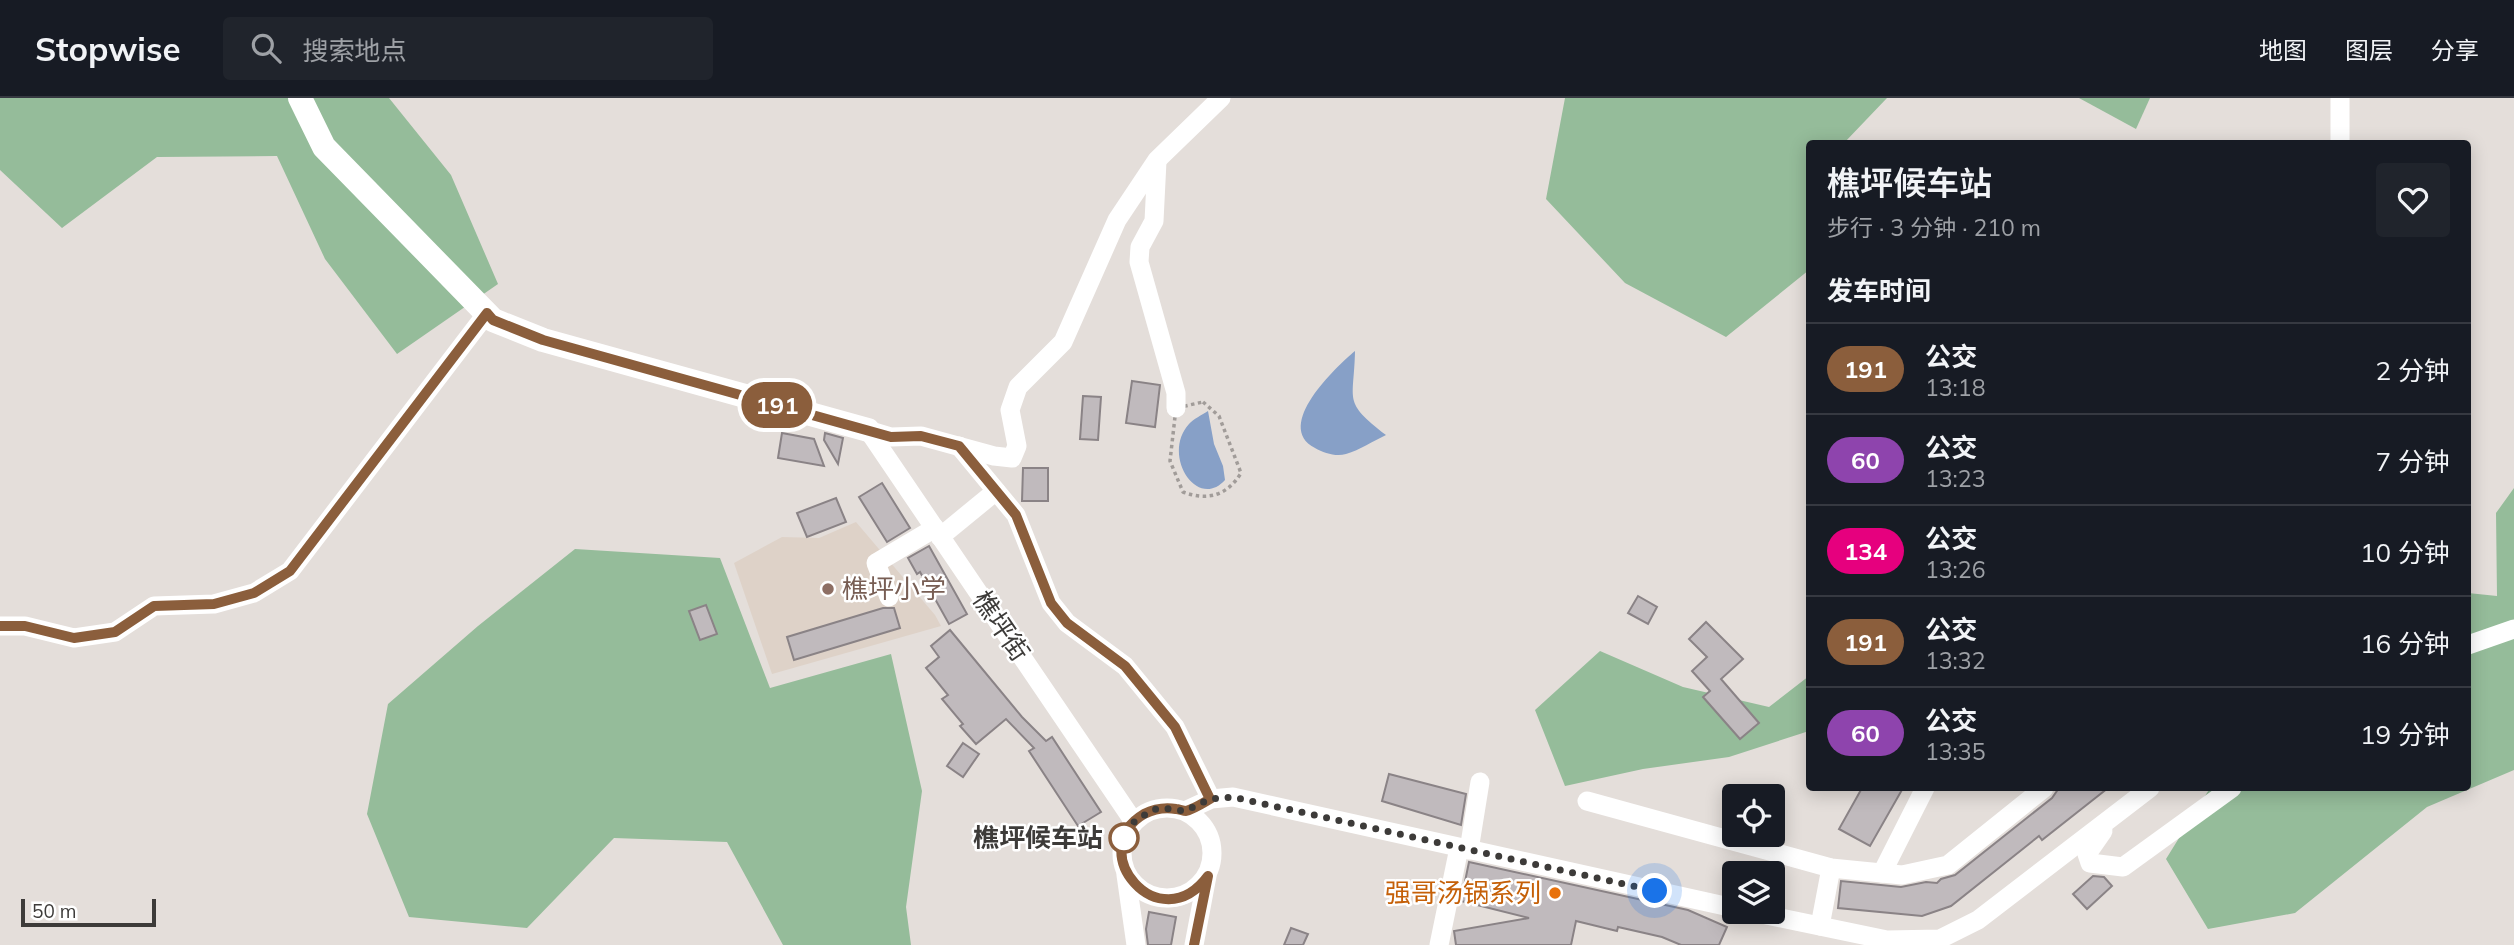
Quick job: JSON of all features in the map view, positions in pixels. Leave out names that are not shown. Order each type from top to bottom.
[{"type":"main road","points":[[300,98],[324,147],[493,320],[543,340],[868,430]]},
{"type":"street","points":[[868,430],[891,437],[921,436],[993,456],[1012,458],[1017,446],[1010,410],[1018,387],[1063,342],[1117,220],[1157,160],[1221,98]]},
{"type":"street","points":[[2340,98],[2340,140]]},
{"type":"street","points":[[1157,160],[1154,221],[1140,247],[1139,262],[1176,393],[1176,408]]},
{"type":"street","points":[[0,626],[25,626],[74,638],[115,632],[154,606],[214,604],[254,593],[290,571],[487,313]]},
{"type":"street","name":"樵坪街","points":[[868,430],[1134,822]]},
{"type":"street","points":[[959,446],[1016,515],[1051,603],[1067,623],[1125,666],[1175,727],[1210,799]]},
{"type":"street","points":[[889,597],[876,563],[937,533],[996,491]]},
{"type":"street","points":[[2471,644],[2514,629]]},
{"type":"street","points":[[1439,945],[1480,782]]},
{"type":"street","points":[[1882,873],[1923,791]]},
{"type":"street","points":[[1587,800],[1831,868],[1902,875],[1948,864],[2040,791]]},
{"type":"street","points":[[1785,919],[1887,940],[1940,939],[1978,920],[2146,791]]},
{"type":"street","points":[[2114,816],[2087,854],[2090,863],[2123,867],[2228,791]]},
{"type":"street","points":[[1185,811],[1210,799],[1233,797],[1722,905]]},
{"type":"street","points":[[1136,945],[1122,852],[1123,841],[1134,822],[1142,815],[1163,808],[1185,811],[1203,824],[1212,844],[1213,855],[1194,945]]},
{"type":"street","points":[[1820,926],[1831,868]]},
{"type":"street","points":[[1126,874],[1140,890],[1172,899],[1192,892],[1208,876]]},
{"type":"path","points":[[1203,402],[1219,416],[1241,473],[1233,485],[1208,497],[1197,497],[1183,492],[1170,461],[1176,408],[1203,402]]},
{"type":"shaded area","name":"樵坪小学","points":[[856,522],[935,615],[941,626],[772,674],[734,563],[782,537],[819,538]]},
{"type":"green space","points":[[0,98],[389,98],[451,175],[498,284],[397,354],[325,259],[277,156],[157,157],[62,228],[0,170]]},
{"type":"green space","points":[[1565,98],[1887,98],[1847,140],[1806,140],[1806,272],[1726,337],[1625,283],[1546,199]]},
{"type":"green space","points":[[2079,98],[2150,98],[2136,129]]},
{"type":"green space","points":[[2514,488],[2514,770],[2471,788],[2471,593],[2497,596],[2496,513]]},
{"type":"green space","points":[[575,549],[720,558],[770,688],[891,654],[922,791],[906,907],[911,945],[783,945],[727,842],[614,838],[527,928],[409,917],[367,814],[388,704],[478,626]]},
{"type":"green space","points":[[1600,651],[1683,687],[1769,707],[1806,678],[1806,732],[1729,757],[1643,769],[1565,786],[1535,710]]},
{"type":"green space","points":[[2208,791],[2465,791],[2427,807],[2295,913],[2208,929],[2166,859]]},
{"type":"water","points":[[1355,351],[1354,399],[1362,415],[1386,435],[1351,452],[1342,455],[1330,454],[1315,448],[1304,438],[1301,426],[1304,412],[1323,383]]},
{"type":"water","points":[[1208,411],[1225,480],[1214,488],[1204,489],[1194,484],[1186,475],[1179,450],[1181,437],[1189,424]]},
{"type":"building","points":[[1132,381],[1160,385],[1155,427],[1126,423]]},
{"type":"building","points":[[1083,396],[1101,397],[1098,440],[1080,439]]},
{"type":"building","points":[[782,433],[814,439],[824,466],[778,458]]},
{"type":"building","points":[[825,433],[843,438],[838,464],[824,440]]},
{"type":"building","points":[[1023,468],[1048,468],[1048,501],[1022,501]]},
{"type":"building","points":[[882,483],[910,528],[887,542],[859,497]]},
{"type":"building","points":[[836,498],[846,522],[807,537],[797,513]]},
{"type":"building","points":[[929,546],[967,614],[949,624],[920,572],[917,574],[908,558]]},
{"type":"building","points":[[1638,596],[1657,607],[1648,624],[1628,613]]},
{"type":"building","points":[[706,605],[717,634],[700,640],[689,611]]},
{"type":"building","points":[[883,608],[894,608],[900,628],[794,660],[787,637]]},
{"type":"building","points":[[1706,622],[1743,659],[1721,679],[1759,723],[1740,739],[1703,697],[1710,691],[1692,671],[1707,657],[1689,639]]},
{"type":"building","points":[[950,630],[1022,717],[1046,741],[1052,737],[1101,812],[1078,826],[1029,751],[1034,748],[1006,719],[976,744],[960,726],[963,724],[942,699],[948,695],[926,668],[939,657],[931,646]]},
{"type":"building","points":[[963,743],[979,754],[963,777],[947,766]]},
{"type":"building","points":[[1389,774],[1466,794],[1461,825],[1382,801]]},
{"type":"building","points":[[1860,791],[1901,791],[1870,846],[1839,829]]},
{"type":"building","points":[[2057,791],[2104,791],[2042,840],[2039,836],[1951,906],[1922,916],[1838,908],[1841,881],[1901,887],[1926,882],[1937,883],[1955,875],[2052,798]]},
{"type":"building","points":[[1469,862],[1688,910],[1727,927],[1719,945],[1681,945],[1662,937],[1618,927],[1617,931],[1576,921],[1571,945],[1456,945],[1454,931],[1529,918],[1461,901]]},
{"type":"building","points":[[2093,876],[2104,877],[2112,886],[2087,909],[2073,894]]},
{"type":"building","points":[[1149,912],[1176,917],[1171,945],[1148,945],[1146,929]]},
{"type":"building","points":[[1291,928],[1308,934],[1303,945],[1284,945]]},
{"type":"bus line","name":"191","points":[[0,626],[25,626],[74,638],[115,632],[154,606],[214,604],[254,593],[290,571],[487,313],[493,320],[543,340],[891,437],[921,436],[959,446],[1016,515],[1051,603],[1067,623],[1125,666],[1175,727],[1210,799],[1185,811],[1174,808],[1152,810],[1134,822],[1123,841],[1126,874],[1132,883],[1150,895],[1172,899],[1182,896],[1192,892],[1208,876],[1194,945]]},
{"type":"place","name":"樵坪小学","points":[[828,589]]},
{"type":"place","name":"樵坪候车站","points":[[1124,838]]},
{"type":"place","name":"强哥汤锅系列","points":[[1555,893]]},
{"type":"route","points":[[1124,838],[1123,841],[1134,822],[1152,810],[1174,808],[1185,811],[1210,799],[1233,797],[1655,891]]}]
